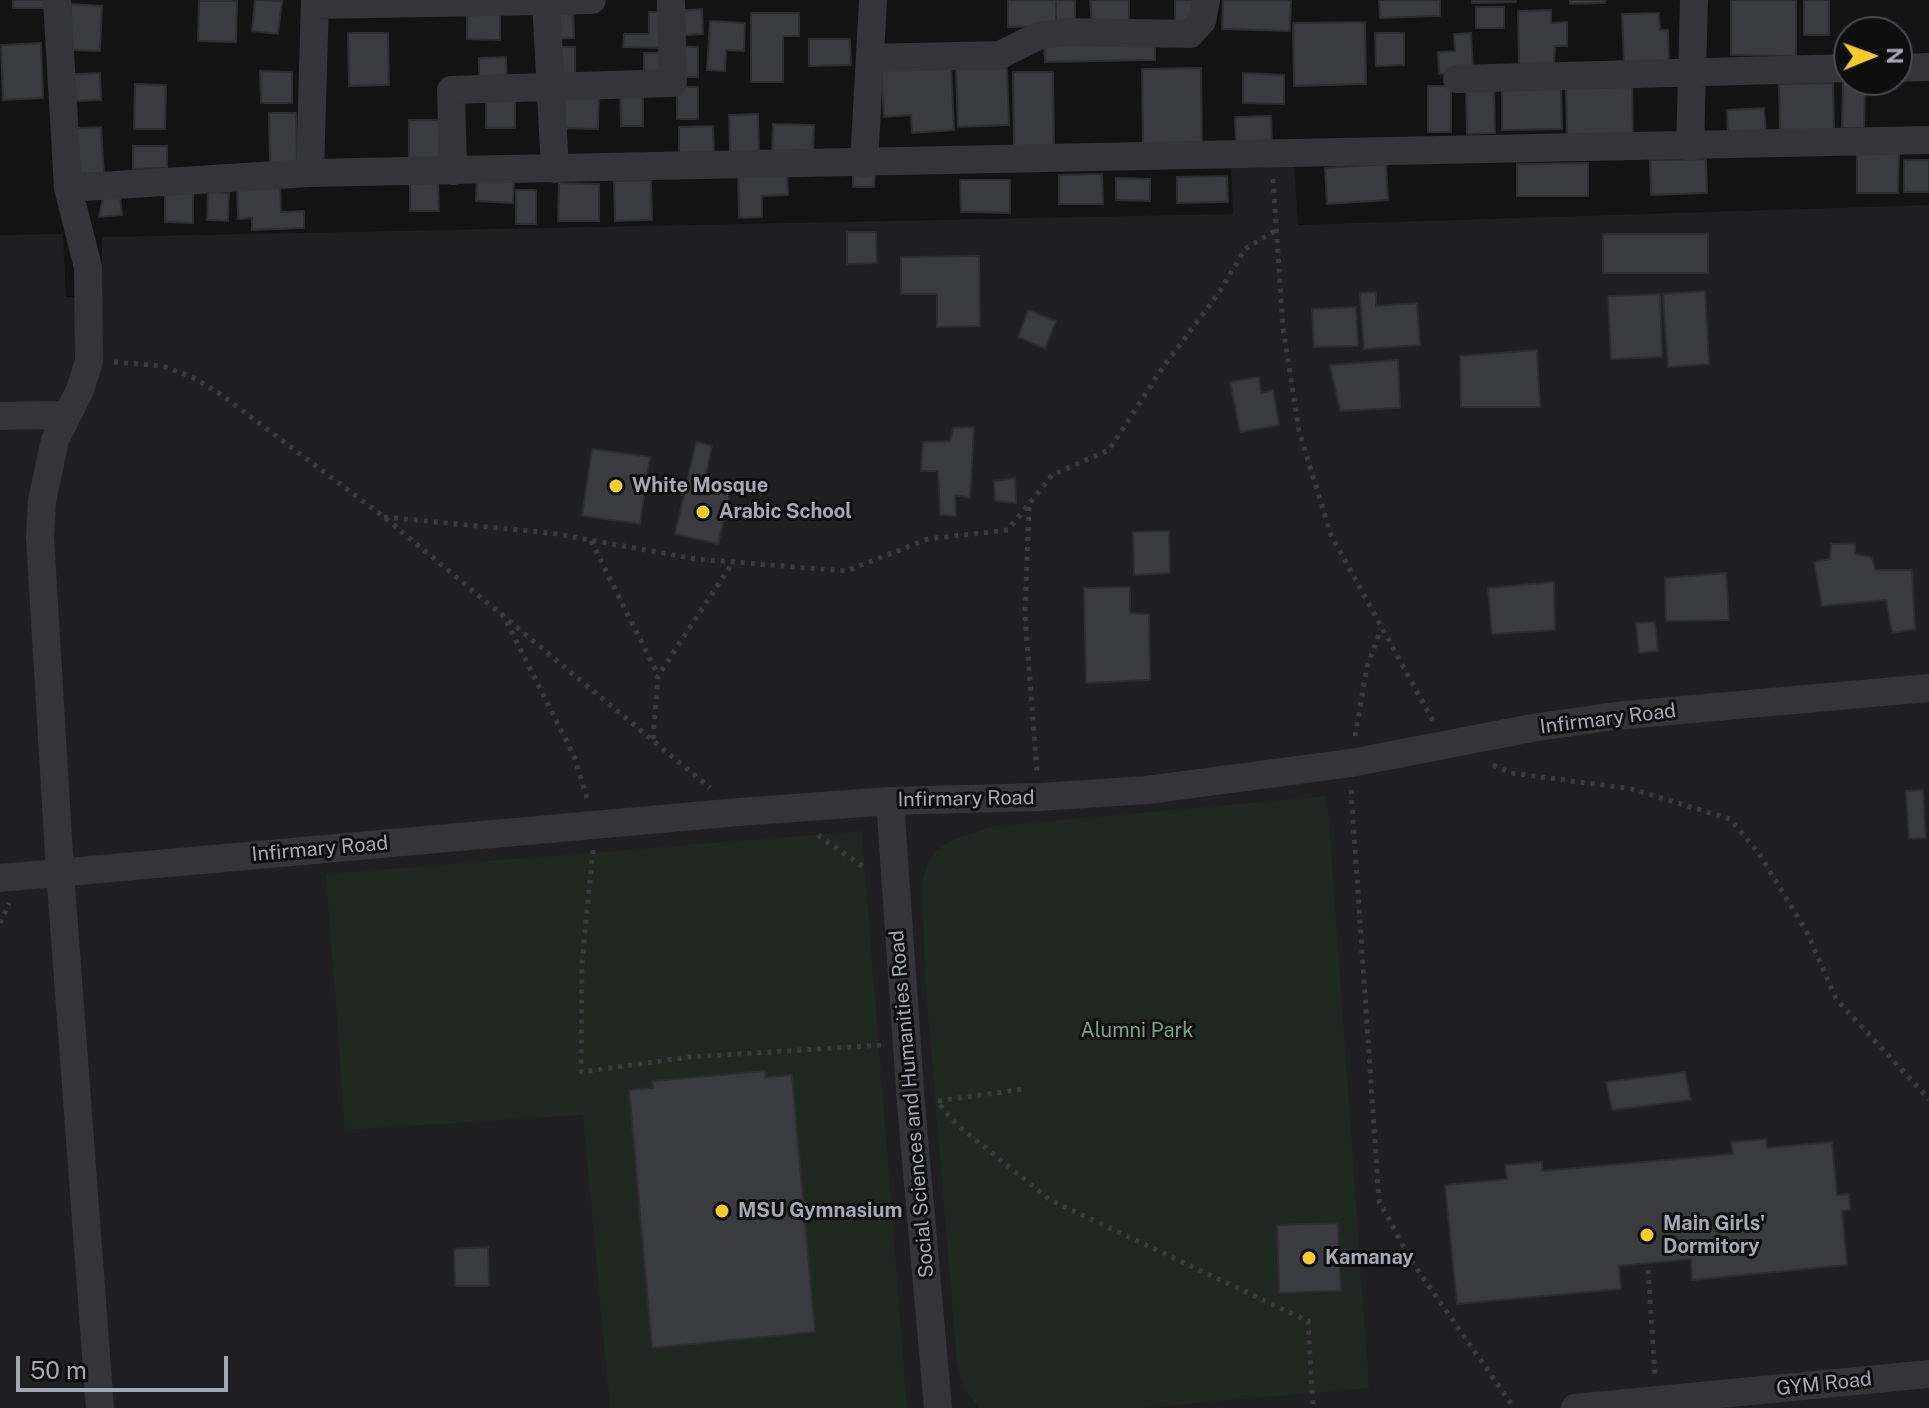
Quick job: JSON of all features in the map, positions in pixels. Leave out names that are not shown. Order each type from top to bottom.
[{"type":"street","points":[[57,0],[68,188],[88,267],[89,361],[47,470],[40,537],[60,872],[100,1408]]},
{"type":"street","points":[[310,173],[315,3],[592,0]]},
{"type":"street","points":[[864,163],[873,0]]},
{"type":"street","points":[[870,58],[1000,55],[1038,36],[1064,32],[1190,34],[1202,21],[1206,0]]},
{"type":"street","points":[[1690,147],[1694,0]]},
{"type":"street","points":[[546,1],[555,169]]},
{"type":"street","points":[[453,171],[451,90],[673,83],[671,3]]},
{"type":"street","points":[[1457,79],[1833,68]]},
{"type":"street","points":[[68,188],[310,173],[1929,140]]},
{"type":"street","points":[[0,416],[66,415]]},
{"type":"street","name":"Infirmary Road","points":[[0,878],[739,812],[890,801],[1040,797],[1147,790],[1351,763],[1615,716],[1929,689]]},
{"type":"street","name":"Social Sciences and Humanities Road","points":[[890,801],[909,1044],[924,1102],[938,1408]]},
{"type":"street","name":"GYM Road","points":[[1585,1408],[1929,1374]]},
{"type":"path","points":[[1271,155],[1283,328],[1299,431],[1331,535],[1445,744],[1511,773],[1632,789],[1730,819],[1758,852],[1807,932],[1836,999],[1929,1099]]},
{"type":"path","points":[[384,517],[591,540],[733,562],[846,571],[928,539],[1008,530],[1052,475],[1109,450],[1161,370],[1220,291],[1245,249],[1278,229]]},
{"type":"path","points":[[89,361],[163,366],[192,377],[219,393],[384,517],[739,812]]},
{"type":"path","points":[[1029,505],[1025,615],[1040,797]]},
{"type":"path","points":[[591,540],[658,676]]},
{"type":"path","points":[[653,740],[658,676],[733,562]]},
{"type":"path","points":[[502,613],[574,756],[595,824],[582,962],[581,1072],[690,1057],[909,1044]]},
{"type":"path","points":[[1381,628],[1367,667],[1351,763],[1379,1201],[1410,1259],[1514,1408]]},
{"type":"path","points":[[815,833],[895,892]]},
{"type":"path","points":[[924,1102],[1024,1089]]},
{"type":"path","points":[[924,1102],[1050,1200],[1308,1321],[1313,1408]]},
{"type":"path","points":[[1648,1270],[1656,1400]]},
{"type":"shaded area","points":[[1231,164],[1294,165],[1298,225],[1929,205],[1929,1408],[0,1408],[0,235],[63,234],[66,297],[102,297],[102,237],[1233,214]]},
{"type":"green space","name":"Alumni Park","points":[[1327,796],[1369,1388],[1142,1408],[979,1408],[964,1388],[957,1363],[925,974],[922,883],[927,865],[935,852],[950,841],[994,826]]},
{"type":"green space","points":[[862,831],[907,1408],[610,1408],[583,1115],[345,1130],[326,874]]},
{"type":"building","points":[[13,0],[47,0],[47,8],[13,8]]},
{"type":"building","points":[[255,0],[282,1],[278,34],[252,31]]},
{"type":"building","points":[[1008,0],[1056,0],[1056,26],[1008,27]]},
{"type":"building","points":[[1056,0],[1075,0],[1075,20],[1056,21]]},
{"type":"building","points":[[1090,0],[1129,0],[1129,27],[1092,27]]},
{"type":"building","points":[[1175,0],[1195,0],[1195,23],[1175,23]]},
{"type":"building","points":[[1223,0],[1291,0],[1290,31],[1222,29]]},
{"type":"building","points":[[1379,0],[1440,0],[1440,16],[1380,18]]},
{"type":"building","points":[[1472,0],[1516,0],[1516,2],[1472,3]]},
{"type":"building","points":[[1570,0],[1605,0],[1605,3],[1570,4]]},
{"type":"building","points":[[1731,0],[1796,0],[1796,56],[1731,55]]},
{"type":"building","points":[[1804,0],[1829,0],[1829,35],[1804,35]]},
{"type":"building","points":[[199,1],[237,1],[236,42],[198,41]]},
{"type":"building","points":[[71,4],[102,6],[100,51],[69,50]]},
{"type":"building","points":[[573,4],[574,38],[550,39],[550,5]]},
{"type":"building","points":[[1476,7],[1504,7],[1504,28],[1476,28]]},
{"type":"building","points":[[467,9],[500,10],[500,40],[467,39]]},
{"type":"building","points":[[702,9],[703,34],[672,36],[670,11]]},
{"type":"building","points":[[1551,10],[1551,23],[1567,22],[1567,46],[1555,46],[1554,63],[1519,64],[1518,11]]},
{"type":"building","points":[[649,12],[669,12],[668,48],[623,47],[624,34],[649,34]]},
{"type":"building","points":[[751,13],[799,13],[799,36],[783,36],[783,82],[751,82]]},
{"type":"building","points":[[1659,13],[1660,30],[1668,30],[1669,64],[1624,65],[1622,14]]},
{"type":"building","points":[[710,21],[745,23],[744,51],[726,50],[725,71],[707,70]]},
{"type":"building","points":[[1365,22],[1366,84],[1294,86],[1293,23]]},
{"type":"building","points":[[348,33],[388,33],[389,85],[349,86]]},
{"type":"building","points":[[1375,33],[1404,33],[1404,65],[1376,66]]},
{"type":"building","points":[[1471,33],[1473,72],[1439,74],[1438,52],[1455,51],[1454,34]]},
{"type":"building","points":[[1155,37],[1155,60],[1045,62],[1044,39]]},
{"type":"building","points":[[809,39],[850,39],[851,65],[809,66]]},
{"type":"building","points":[[41,43],[43,98],[3,100],[1,45]]},
{"type":"building","points":[[670,46],[698,47],[698,77],[670,77]]},
{"type":"building","points":[[550,47],[575,47],[575,83],[551,84]]},
{"type":"building","points":[[644,53],[664,53],[664,74],[644,74]]},
{"type":"building","points":[[506,57],[507,83],[479,83],[479,58]]},
{"type":"building","points":[[951,67],[954,130],[912,133],[911,115],[884,117],[881,70]]},
{"type":"building","points":[[1007,68],[1009,125],[958,127],[956,69]]},
{"type":"building","points":[[1201,68],[1202,148],[1143,149],[1142,69]]},
{"type":"building","points":[[260,71],[292,72],[292,103],[261,103]]},
{"type":"building","points":[[1013,72],[1053,72],[1054,151],[1014,151]]},
{"type":"building","points":[[100,73],[101,100],[76,101],[74,74]]},
{"type":"building","points":[[1243,73],[1284,75],[1284,104],[1243,103]]},
{"type":"building","points":[[1632,83],[1633,138],[1567,138],[1566,84]]},
{"type":"building","points":[[1833,83],[1834,133],[1780,134],[1779,84]]},
{"type":"building","points":[[135,84],[166,85],[165,129],[134,129]]},
{"type":"building","points":[[1561,84],[1562,129],[1502,130],[1502,85]]},
{"type":"building","points":[[1428,86],[1451,86],[1451,132],[1428,132]]},
{"type":"building","points":[[1494,86],[1495,133],[1467,134],[1466,87]]},
{"type":"building","points":[[555,87],[599,88],[598,129],[554,128]]},
{"type":"building","points":[[620,87],[643,87],[643,126],[621,126]]},
{"type":"building","points":[[677,87],[698,87],[698,119],[677,119]]},
{"type":"building","points":[[486,96],[515,96],[515,128],[486,128]]},
{"type":"building","points":[[1843,96],[1865,96],[1864,128],[1842,128]]},
{"type":"building","points":[[1764,108],[1766,133],[1728,135],[1727,110]]},
{"type":"building","points":[[269,113],[296,113],[297,163],[270,164]]},
{"type":"building","points":[[758,114],[759,154],[730,155],[729,115]]},
{"type":"building","points":[[1271,116],[1272,148],[1236,149],[1235,117]]},
{"type":"building","points":[[409,120],[445,120],[445,162],[409,161]]},
{"type":"building","points":[[773,124],[814,125],[813,154],[772,152]]},
{"type":"building","points":[[713,126],[714,155],[679,156],[679,127]]},
{"type":"building","points":[[101,127],[104,173],[79,174],[76,128]]},
{"type":"building","points":[[133,146],[167,146],[167,168],[133,169]]},
{"type":"building","points":[[1857,152],[1899,153],[1898,193],[1857,193]]},
{"type":"building","points":[[1706,159],[1707,193],[1651,195],[1650,160]]},
{"type":"building","points":[[1904,160],[1929,160],[1929,192],[1904,192]]},
{"type":"building","points":[[1588,163],[1588,196],[1517,196],[1517,164]]},
{"type":"building","points":[[1386,164],[1388,200],[1327,204],[1325,168]]},
{"type":"building","points":[[787,169],[788,195],[762,196],[762,217],[739,218],[738,171]]},
{"type":"building","points":[[853,169],[875,169],[874,187],[853,187]]},
{"type":"building","points":[[477,174],[514,176],[513,203],[476,201]]},
{"type":"building","points":[[1102,174],[1103,204],[1059,204],[1059,175]]},
{"type":"building","points":[[1227,176],[1228,202],[1177,203],[1177,177]]},
{"type":"building","points":[[410,177],[438,177],[439,211],[410,211]]},
{"type":"building","points":[[1116,178],[1150,179],[1150,201],[1116,200]]},
{"type":"building","points":[[651,180],[652,220],[615,221],[614,181]]},
{"type":"building","points":[[960,180],[1010,180],[1010,213],[961,212]]},
{"type":"building","points":[[237,182],[280,182],[281,212],[304,211],[304,228],[252,230],[252,218],[238,219]]},
{"type":"building","points":[[559,183],[599,184],[599,221],[558,221]]},
{"type":"building","points":[[516,190],[536,190],[536,224],[516,224]]},
{"type":"building","points":[[165,191],[193,191],[193,223],[165,222]]},
{"type":"building","points":[[208,192],[229,193],[228,221],[207,220]]},
{"type":"building","points":[[120,196],[122,215],[99,217],[103,197]]},
{"type":"building","points":[[847,232],[876,232],[877,263],[847,264]]},
{"type":"building","points":[[1603,234],[1708,234],[1708,273],[1603,273]]},
{"type":"building","points":[[979,256],[980,326],[937,327],[937,294],[901,294],[901,257]]},
{"type":"building","points":[[1705,291],[1709,364],[1668,367],[1663,294]]},
{"type":"building","points":[[1376,292],[1376,306],[1417,303],[1420,345],[1364,349],[1360,293]]},
{"type":"building","points":[[1660,294],[1662,357],[1611,359],[1608,296]]},
{"type":"building","points":[[1356,307],[1358,346],[1314,347],[1312,309]]},
{"type":"building","points":[[1028,310],[1056,321],[1045,349],[1018,337]]},
{"type":"building","points":[[1537,350],[1540,407],[1461,407],[1460,356]]},
{"type":"building","points":[[1398,360],[1400,408],[1340,411],[1330,365]]},
{"type":"building","points":[[1259,377],[1261,393],[1273,390],[1279,425],[1240,432],[1230,382]]},
{"type":"building","points":[[974,427],[970,498],[955,495],[956,516],[940,515],[938,471],[921,471],[923,442],[950,441],[953,428]]},
{"type":"building","name":"Arabic School","points":[[696,442],[712,446],[704,484],[731,490],[718,544],[675,534]]},
{"type":"building","name":"White Mosque","points":[[592,449],[650,457],[640,524],[582,516]]},
{"type":"building","points":[[1015,478],[1016,503],[995,501],[994,481]]},
{"type":"building","points":[[1169,531],[1170,573],[1134,575],[1133,532]]},
{"type":"building","points":[[1855,543],[1855,554],[1872,557],[1875,570],[1912,570],[1915,629],[1892,633],[1886,600],[1822,606],[1814,562],[1830,559],[1831,544]]},
{"type":"building","points":[[1726,573],[1729,620],[1666,621],[1665,578]]},
{"type":"building","points":[[1554,582],[1555,630],[1492,634],[1488,588]]},
{"type":"building","points":[[1130,587],[1130,613],[1149,614],[1150,680],[1086,683],[1084,588]]},
{"type":"building","points":[[1655,622],[1658,651],[1639,653],[1636,623]]},
{"type":"building","points":[[1923,790],[1926,838],[1909,839],[1906,791]]},
{"type":"building","name":"MSU Gymnasium","points":[[765,1071],[766,1077],[792,1075],[815,1332],[652,1348],[629,1090],[653,1088],[652,1081]]},
{"type":"building","points":[[1685,1072],[1691,1100],[1612,1110],[1606,1082]]},
{"type":"building","name":"Main Girls' Dormitory","points":[[1766,1139],[1767,1148],[1832,1142],[1837,1195],[1849,1194],[1850,1210],[1842,1211],[1847,1265],[1692,1280],[1691,1259],[1619,1266],[1621,1289],[1457,1304],[1445,1185],[1507,1179],[1505,1165],[1542,1162],[1542,1171],[1733,1154],[1731,1142]]},
{"type":"building","name":"Kamanay","points":[[1338,1223],[1341,1291],[1279,1293],[1277,1225]]},
{"type":"building","points":[[488,1247],[489,1286],[455,1286],[454,1249]]},
{"type":"place","name":"White Mosque","points":[[616,486]]},
{"type":"place","name":"Arabic School","points":[[703,512]]},
{"type":"place","name":"MSU Gymnasium","points":[[722,1211]]},
{"type":"place","name":"Main Girls' Dormitory","points":[[1647,1235]]},
{"type":"place","name":"Kamanay","points":[[1309,1258]]}]
